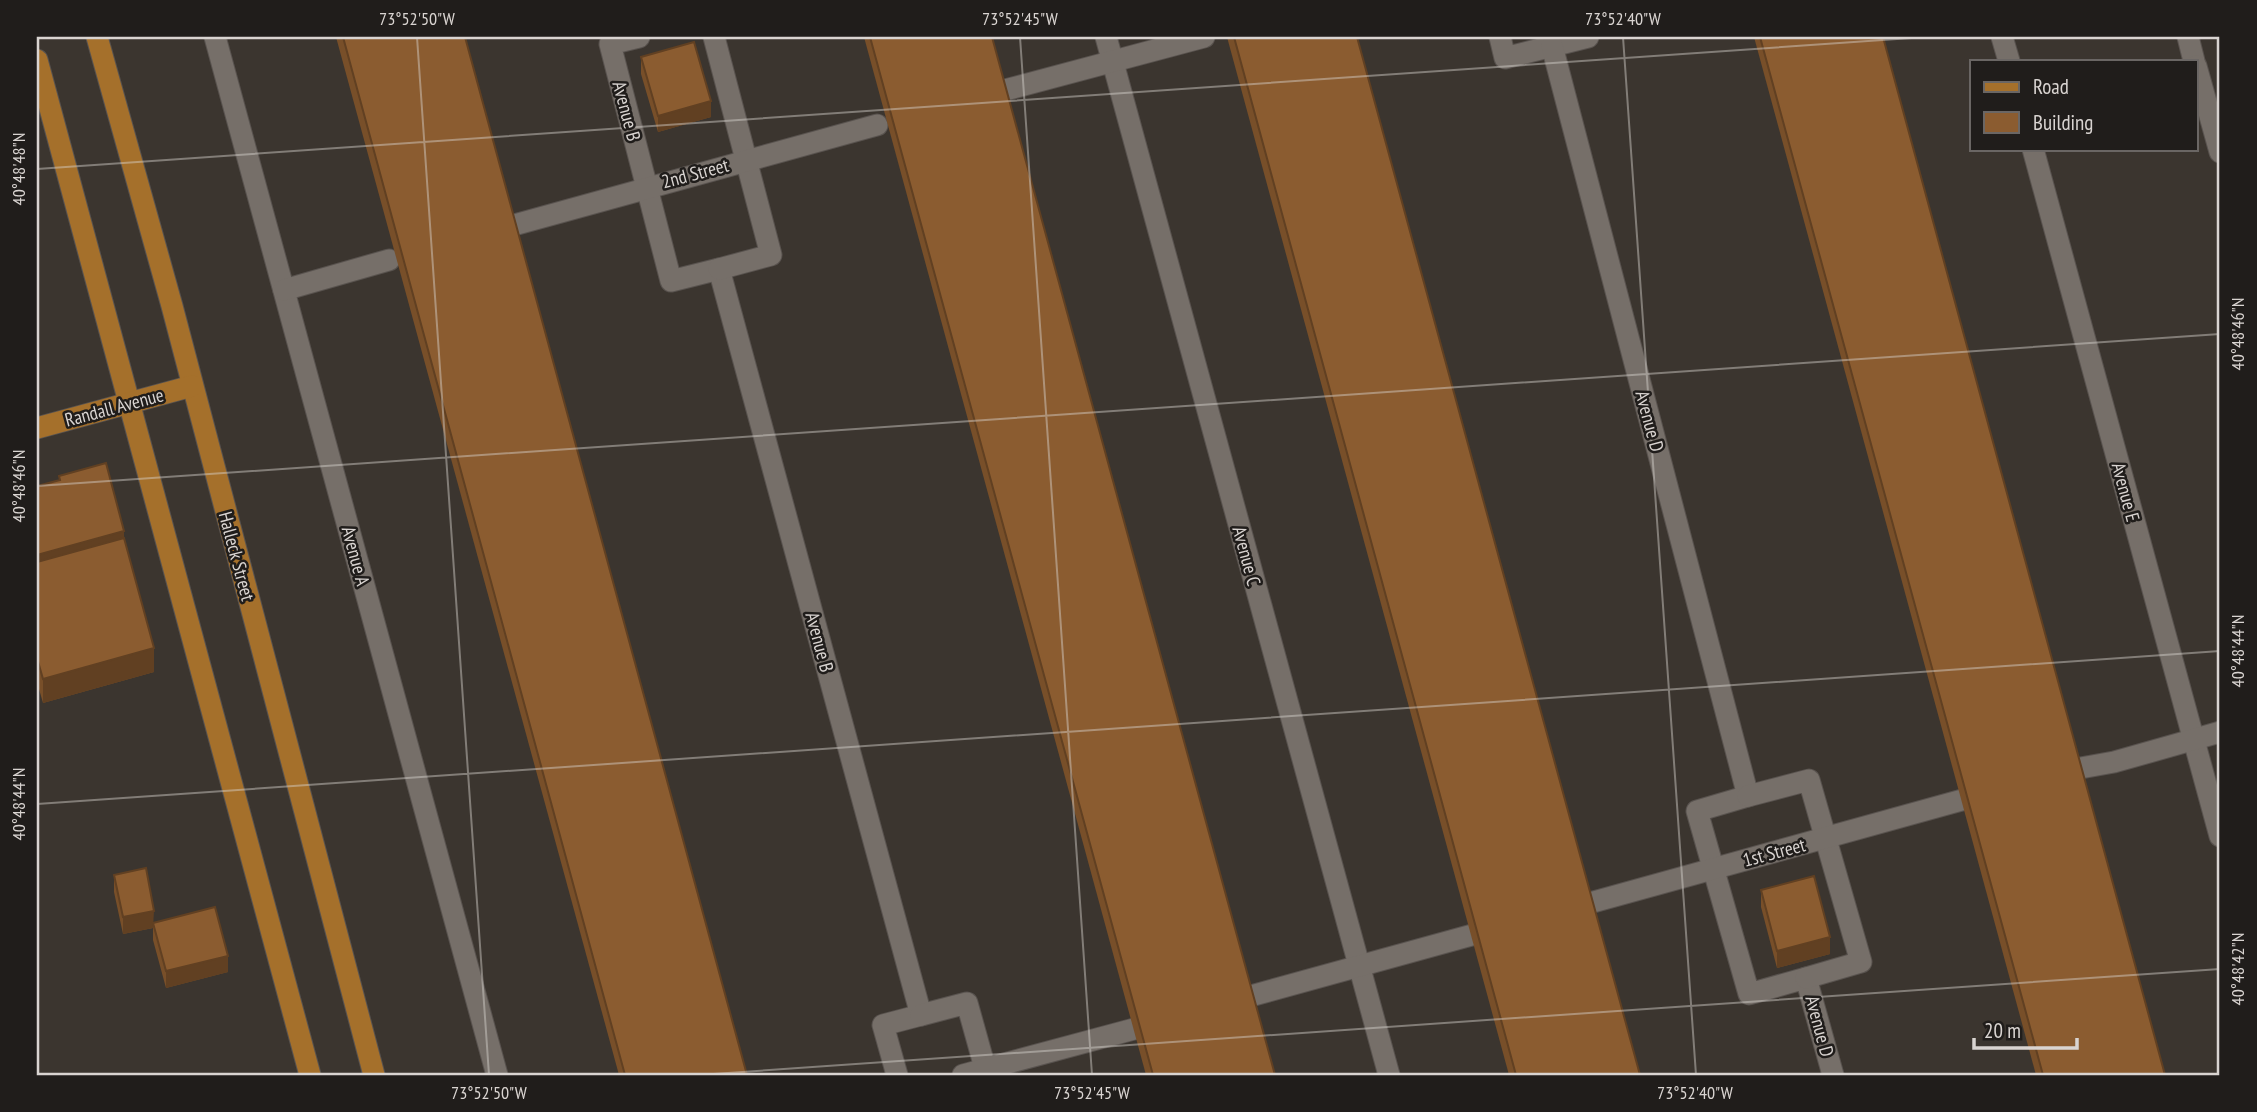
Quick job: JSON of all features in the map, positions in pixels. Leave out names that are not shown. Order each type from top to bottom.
[{"type":"main road","name":"Halleck Street","points":[[97,37],[374,1075]]},
{"type":"main road","points":[[37,60],[310,1075]]},
{"type":"main road","name":"Randall Avenue","points":[[37,428],[192,386]]},
{"type":"lane","name":"Avenue A","points":[[215,37],[498,1075]]},
{"type":"lane","name":"Avenue B","points":[[639,37],[610,44],[671,281],[771,256],[714,37]]},
{"type":"lane","name":"Avenue C","points":[[1106,37],[1389,1075]]},
{"type":"lane","points":[[1005,90],[1204,37]]},
{"type":"lane","points":[[1500,37],[1505,58],[1588,37]]},
{"type":"lane","points":[[2002,37],[2009,60]]},
{"type":"lane","points":[[2188,37],[2194,60]]},
{"type":"lane","name":"Avenue D","points":[[1552,47],[1748,796]]},
{"type":"lane","points":[[2198,74],[2220,152]]},
{"type":"lane","name":"2nd Street","points":[[514,225],[877,125]]},
{"type":"lane","name":"Avenue E","points":[[2033,150],[2220,836]]},
{"type":"lane","points":[[284,290],[388,260]]},
{"type":"lane","name":"Avenue B","points":[[719,269],[921,1015]]},
{"type":"lane","points":[[2075,769],[2113,762],[2220,732]]},
{"type":"lane","name":"Avenue D","points":[[1809,780],[1861,962],[1749,994],[1697,811],[1748,796],[1809,780]]},
{"type":"lane","name":"1st Street","points":[[1586,904],[1962,800]]},
{"type":"lane","points":[[1247,997],[1472,935]]},
{"type":"lane","name":"Avenue D","points":[[1806,978],[1833,1075]]},
{"type":"lane","points":[[897,1075],[883,1025],[967,1003],[986,1072]]},
{"type":"lane","points":[[963,1075],[986,1072],[1134,1029]]},
{"type":"building","points":[[343,37],[465,37],[747,1075],[625,1075]]},
{"type":"building","points":[[870,37],[992,37],[1275,1075],[1153,1075]]},
{"type":"building","points":[[1234,37],[1357,37],[1640,1075],[1516,1075]]},
{"type":"building","points":[[1760,37],[1883,37],[2165,1075],[2043,1075]]},
{"type":"building","points":[[694,42],[711,101],[658,116],[641,57]]},
{"type":"building","points":[[106,463],[124,531],[37,555],[37,486],[60,480],[59,476]]},
{"type":"building","points":[[124,538],[154,648],[43,679],[37,658],[37,562]]},
{"type":"building","points":[[146,868],[154,911],[123,917],[114,875]]},
{"type":"building","points":[[1814,876],[1830,937],[1777,951],[1761,890]]},
{"type":"building","points":[[215,907],[228,956],[166,971],[153,923]]}]
